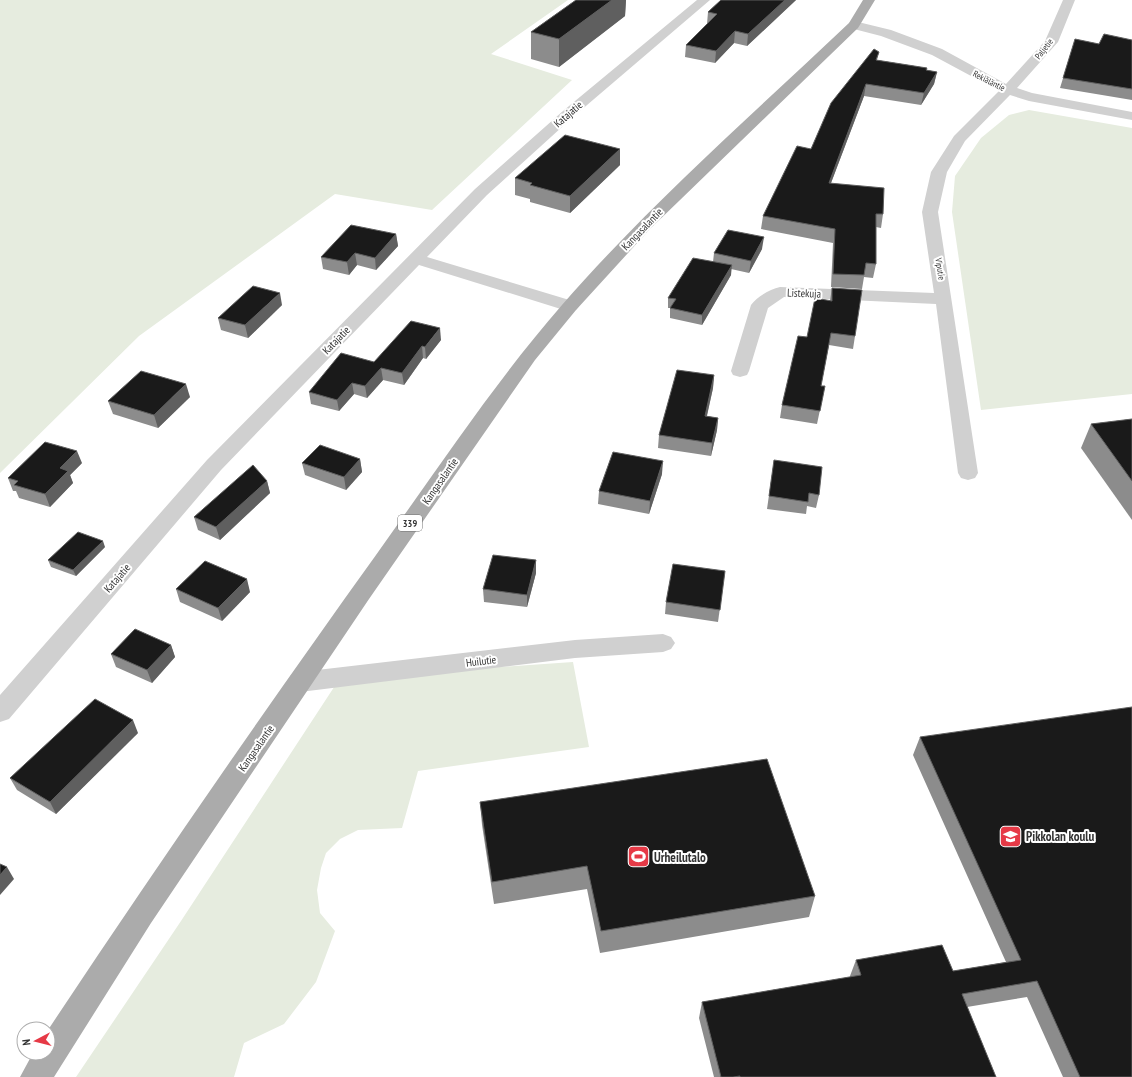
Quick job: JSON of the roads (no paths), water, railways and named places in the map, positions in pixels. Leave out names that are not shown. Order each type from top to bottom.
[{"type":"main road","name":"Kangasalantie","points":[[36,1077],[141,914],[361,593],[528,356],[570,306],[643,227],[854,25],[869,0]]},
{"type":"street","name":"Katajatie","points":[[0,712],[214,465],[416,259],[493,182],[568,114],[704,0]]},
{"type":"street","name":"Paljetie","points":[[1008,90],[1051,42],[1069,0]]},
{"type":"street","name":"Rekiäläntie","points":[[854,25],[886,32],[937,52],[1008,90],[1030,96],[1132,116]]},
{"type":"street","name":"Viputie","points":[[968,473],[944,299],[930,212],[939,172],[959,138],[1008,90]]},
{"type":"street","points":[[416,259],[570,306]]},
{"type":"street","name":"Listekuja","points":[[740,371],[760,306],[780,292],[944,299]]},
{"type":"street","name":"Huilutie","points":[[300,682],[575,649],[662,643]]},
{"type":"place","name":"Pikkolan koulu","points":[[1011,836]]},
{"type":"place","name":"Urheilutalo","points":[[638,857]]}]
